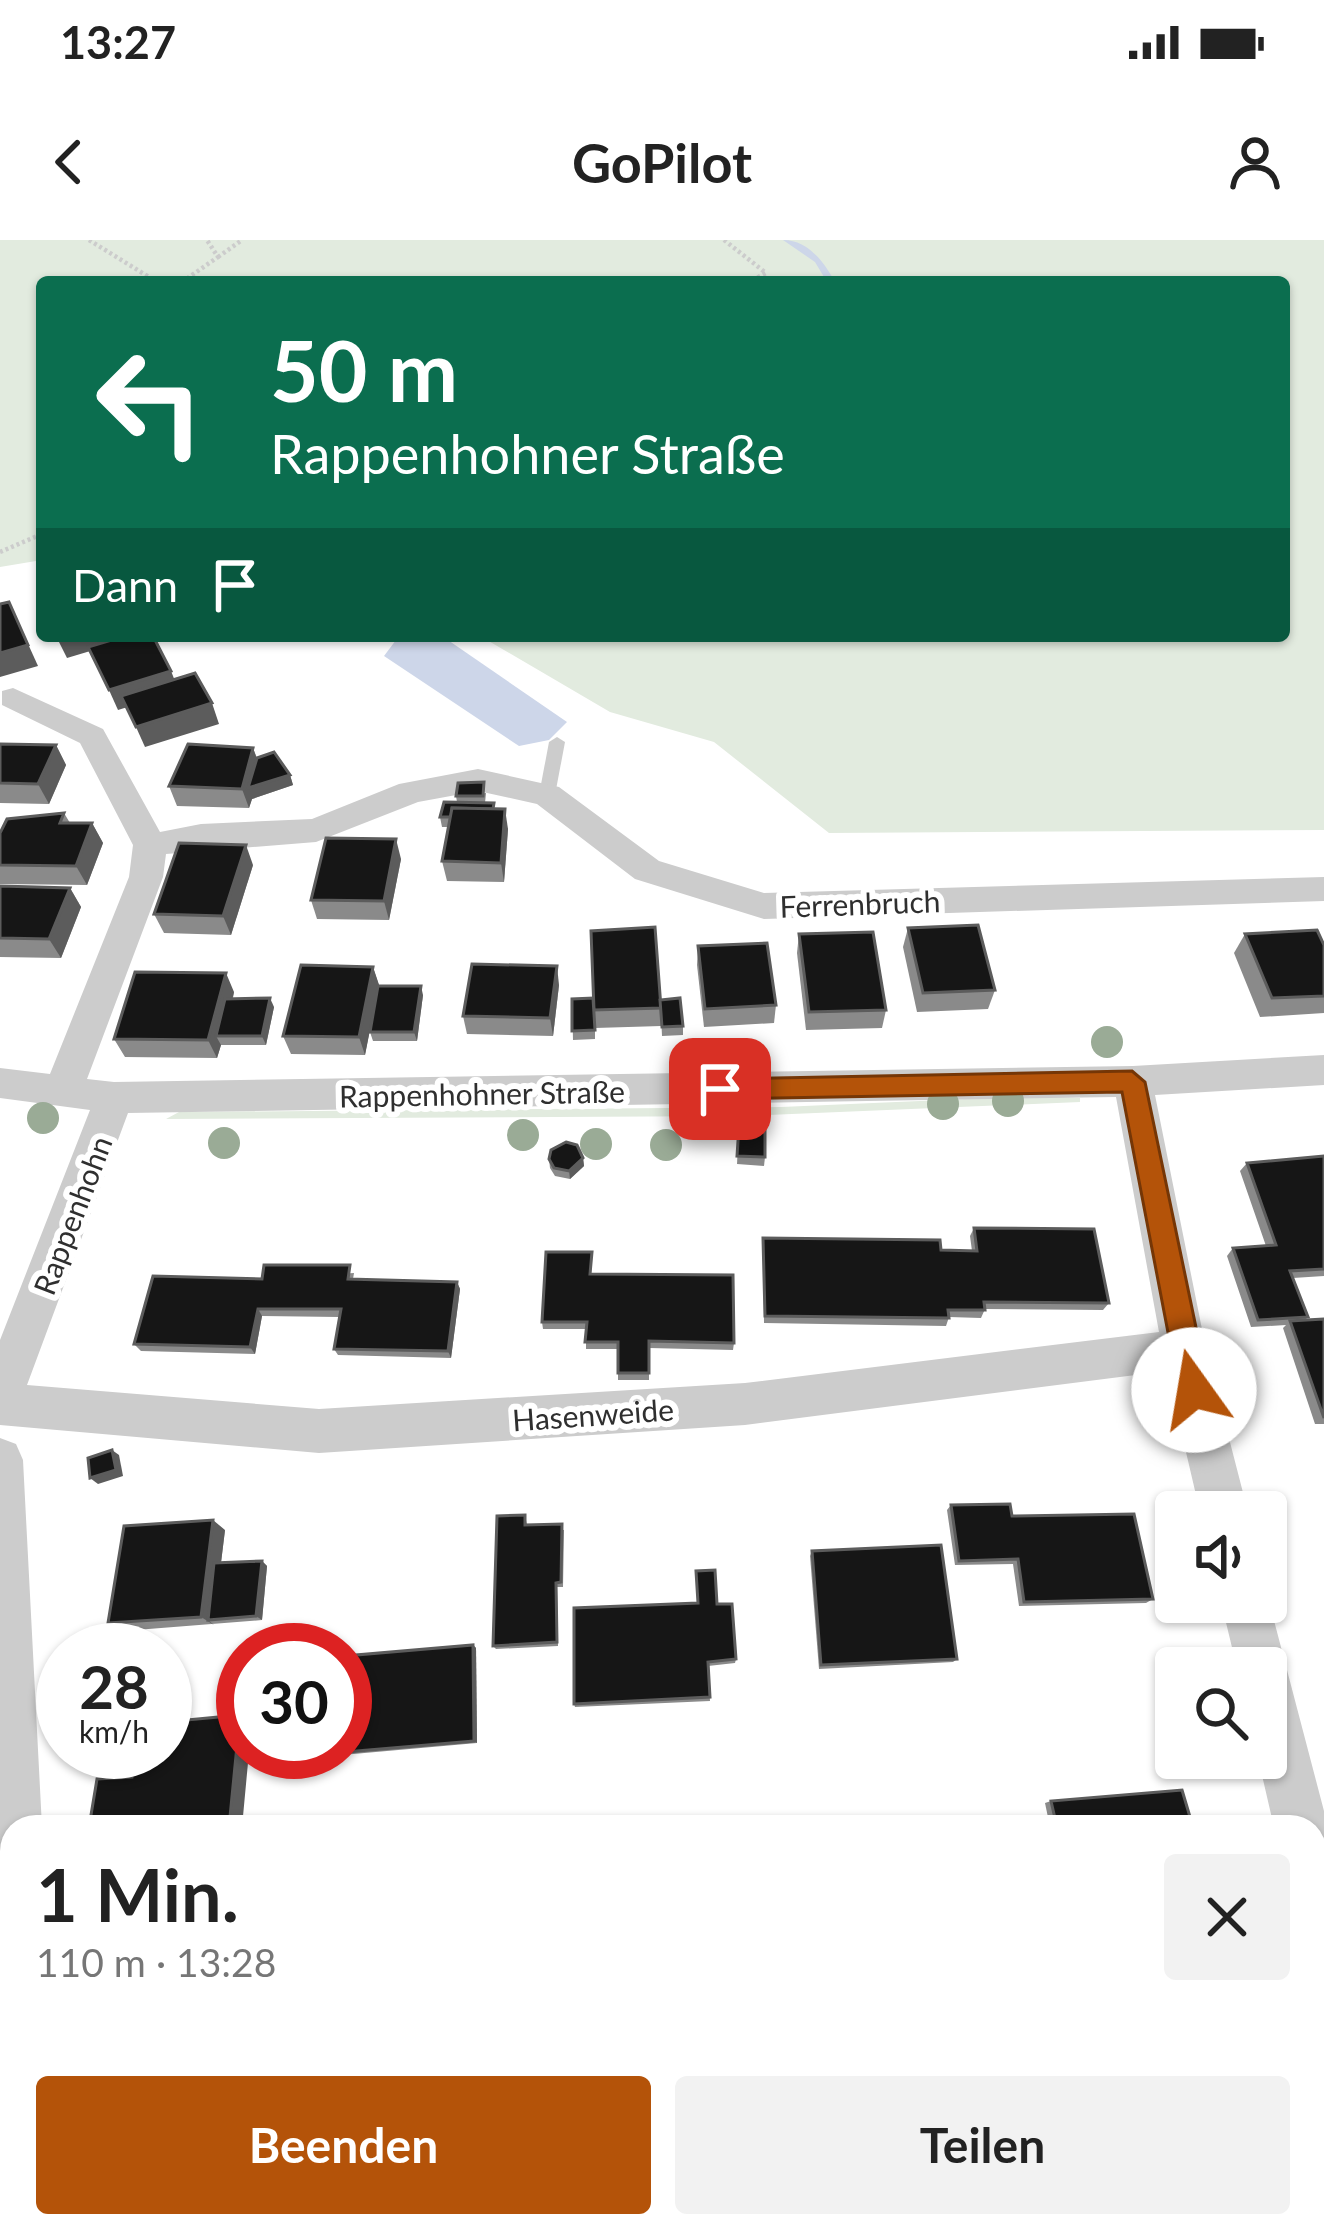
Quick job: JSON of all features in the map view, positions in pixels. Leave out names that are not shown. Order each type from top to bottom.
[{"type":"street","points":[[13,698],[92,736],[150,845],[146,877],[76,1048],[64,1093]]},
{"type":"street","name":"Ferrenbruch","points":[[150,845],[200,836],[316,830],[411,792],[478,780],[547,795],[647,870],[764,906],[1324,889]]},
{"type":"street","name":"Rappenhohner Straße","points":[[0,1083],[114,1099],[1132,1082],[1324,1070]]},
{"type":"street","points":[[1132,1082],[1184,1348],[1219,1491]]},
{"type":"street","name":"Rappenhohn","points":[[0,1401],[114,1099]]},
{"type":"street","name":"Hasenweide","points":[[0,1401],[319,1431],[745,1404],[1184,1348]]},
{"type":"street","points":[[0,1460],[15,1815]]},
{"type":"street","points":[[1287,1769],[1298,1815]]},
{"type":"lane","points":[[547,795],[557,742]]},
{"type":"path","points":[[89,240],[147,276]]},
{"type":"path","points":[[207,240],[218,257]]},
{"type":"path","points":[[191,276],[242,240]]},
{"type":"path","points":[[724,240],[766,273],[760,276]]},
{"type":"path","points":[[0,552],[36,537]]},
{"type":"shaded area","points":[[0,240],[1324,240],[1324,830],[829,833],[714,742],[610,712],[490,642],[1290,642],[1290,276],[36,276],[36,561],[0,567]]},
{"type":"shaded area","points":[[1080,1098],[1080,1102],[746,1116],[166,1119],[179,1112],[781,1107]]},
{"type":"water","points":[[394,642],[451,642],[567,722],[549,740],[519,746],[384,656]]},
{"type":"building","points":[[9,602],[28,645],[0,653],[0,604]]},
{"type":"building","points":[[105,642],[156,642],[171,671],[109,690],[88,647]]},
{"type":"building","points":[[195,673],[212,703],[136,727],[121,696]]},
{"type":"building","points":[[0,744],[56,745],[38,784],[0,783]]},
{"type":"building","points":[[188,744],[253,748],[242,789],[169,786]]},
{"type":"building","points":[[274,752],[290,775],[248,788],[257,758]]},
{"type":"building","points":[[484,782],[483,796],[456,796],[458,783]]},
{"type":"building","points":[[444,802],[494,803],[493,809],[452,808],[451,817],[440,817]]},
{"type":"building","points":[[452,808],[505,809],[501,863],[442,861]]},
{"type":"building","points":[[64,813],[60,823],[92,823],[76,866],[0,865],[0,833],[7,819]]},
{"type":"building","points":[[326,838],[396,839],[384,901],[311,900]]},
{"type":"building","points":[[179,843],[246,845],[223,916],[154,914]]},
{"type":"building","points":[[0,886],[70,888],[49,939],[0,938]]},
{"type":"building","points":[[978,925],[995,990],[923,993],[908,928]]},
{"type":"building","points":[[655,927],[661,1008],[594,1010],[591,931]]},
{"type":"building","points":[[1317,930],[1324,945],[1324,996],[1272,998],[1245,934]]},
{"type":"building","points":[[873,932],[886,1010],[809,1012],[799,934]]},
{"type":"building","points":[[767,943],[776,1005],[705,1009],[698,946]]},
{"type":"building","points":[[472,964],[557,966],[550,1018],[463,1016]]},
{"type":"building","points":[[301,965],[373,967],[359,1037],[283,1036]]},
{"type":"building","points":[[135,972],[226,973],[208,1040],[114,1039]]},
{"type":"building","points":[[378,986],[421,986],[414,1032],[370,1032]]},
{"type":"building","points":[[270,998],[262,1036],[216,1036],[225,999]]},
{"type":"building","points":[[593,998],[595,1030],[572,1031],[572,999]]},
{"type":"building","points":[[680,998],[683,1026],[662,1027],[660,1000]]},
{"type":"building","points":[[739,1126],[765,1127],[765,1157],[737,1156]]},
{"type":"building","points":[[566,1142],[577,1145],[583,1158],[569,1171],[554,1168],[549,1159],[551,1150]]},
{"type":"building","points":[[1324,1156],[1324,1269],[1290,1271],[1308,1317],[1258,1320],[1233,1248],[1276,1245],[1247,1163]]},
{"type":"building","points":[[974,1228],[1094,1229],[1109,1303],[984,1302],[985,1310],[948,1310],[949,1318],[765,1316],[763,1238],[940,1240],[941,1250],[977,1251]]},
{"type":"building","points":[[546,1252],[592,1252],[590,1274],[733,1275],[734,1343],[649,1341],[649,1373],[618,1373],[618,1342],[585,1342],[587,1322],[542,1322]]},
{"type":"building","points":[[264,1265],[350,1265],[348,1279],[457,1282],[448,1351],[334,1349],[341,1309],[258,1309],[250,1347],[134,1344],[153,1276],[262,1279]]},
{"type":"building","points":[[1324,1319],[1324,1418],[1290,1321]]},
{"type":"building","points":[[112,1450],[116,1470],[90,1478],[88,1458]]},
{"type":"building","points":[[1010,1504],[1012,1516],[1134,1514],[1153,1599],[1024,1602],[1018,1559],[959,1561],[951,1505]]},
{"type":"building","points":[[525,1515],[525,1525],[562,1524],[557,1642],[493,1646],[497,1516]]},
{"type":"building","points":[[213,1520],[201,1617],[108,1623],[124,1526]]},
{"type":"building","points":[[941,1545],[957,1659],[821,1665],[812,1551]]},
{"type":"building","points":[[262,1561],[256,1616],[208,1620],[214,1563]]},
{"type":"building","points":[[715,1570],[717,1604],[732,1604],[736,1659],[708,1662],[710,1697],[574,1704],[574,1608],[698,1603],[696,1571]]},
{"type":"building","points":[[473,1645],[474,1741],[372,1750],[372,1654]]},
{"type":"building","points":[[216,1717],[216,1779],[234,1779],[230,1815],[91,1815],[97,1779],[192,1779],[192,1719]]},
{"type":"building","points":[[1182,1790],[1189,1815],[1054,1815],[1051,1801]]},
{"type":"waterway","points":[[787,240],[818,260],[827,276]]},
{"type":"route","points":[[720,1089],[1132,1082],[1194,1390]]}]
